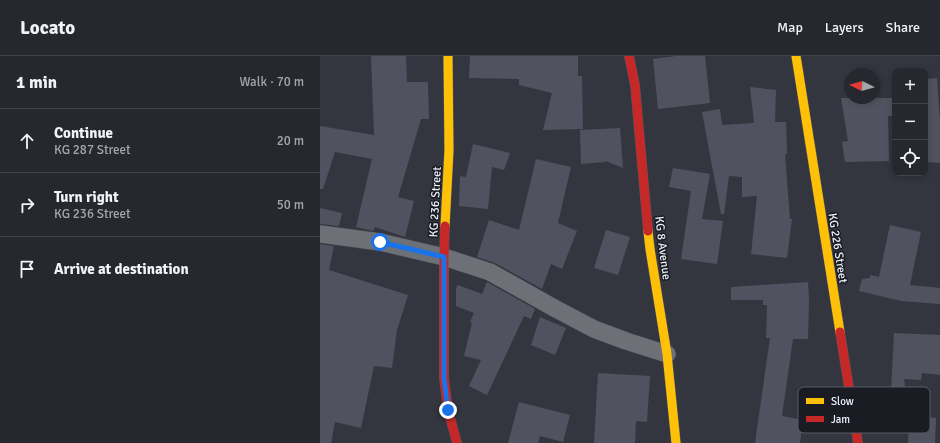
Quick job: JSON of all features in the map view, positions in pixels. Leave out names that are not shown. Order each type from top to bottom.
[{"type":"street","name":"KG 236 Street","points":[[448,56],[449,150],[444,257],[444,378],[448,410],[457,443]]},
{"type":"street","name":"KG 8 Avenue","points":[[629,56],[635,85],[650,249],[667,354],[676,443]]},
{"type":"street","name":"KG 226 Street","points":[[796,56],[849,387]]},
{"type":"street","points":[[320,234],[380,242],[444,257],[490,272],[594,329],[667,354]]},
{"type":"street","name":"KG 226 Street","points":[[856,433],[858,443]]},
{"type":"building","points":[[371,56],[406,56],[407,82],[428,82],[429,119],[421,119],[398,197],[414,201],[405,237],[375,227],[373,231],[356,227],[372,159],[335,152],[323,189],[320,189],[320,126],[374,135]]},
{"type":"building","points":[[470,56],[578,56],[578,76],[582,76],[583,129],[543,130],[552,93],[519,85],[519,79],[469,78]]},
{"type":"building","points":[[676,56],[705,56],[710,103],[658,109],[653,59]]},
{"type":"building","points":[[937,78],[940,122],[940,163],[928,162],[928,79]]},
{"type":"building","points":[[750,87],[776,90],[775,122],[786,122],[787,154],[785,154],[790,219],[792,219],[787,258],[751,254],[757,196],[742,197],[742,177],[729,176],[724,214],[721,214],[702,112],[720,109],[722,125],[754,123]]},
{"type":"building","points":[[841,98],[844,98],[844,104],[880,104],[880,98],[892,98],[892,116],[888,116],[889,161],[845,162],[842,142],[848,141]]},
{"type":"building","points":[[620,128],[623,168],[606,161],[581,164],[580,130]]},
{"type":"building","points":[[473,144],[510,153],[504,170],[492,167],[488,209],[459,206],[460,176],[466,177]]},
{"type":"building","points":[[536,159],[571,167],[558,223],[577,231],[562,269],[551,264],[542,289],[495,263],[477,257],[489,220],[519,230]]},
{"type":"building","points":[[673,168],[710,174],[702,219],[723,221],[717,264],[681,259],[691,191],[669,187]]},
{"type":"building","points":[[320,208],[342,213],[339,226],[320,224]]},
{"type":"building","points":[[890,225],[921,232],[910,285],[940,288],[940,304],[901,301],[859,291],[862,279],[870,278],[870,275],[879,277]]},
{"type":"building","points":[[606,230],[630,237],[618,275],[594,268]]},
{"type":"building","points":[[320,244],[334,246],[329,270],[408,295],[397,330],[392,368],[374,366],[361,428],[335,422],[331,443],[320,443]]},
{"type":"building","points":[[487,282],[535,309],[531,319],[524,316],[487,395],[469,386],[481,360],[464,356],[472,323],[470,322],[474,313],[456,306],[456,288],[458,285],[482,294]]},
{"type":"building","points":[[808,282],[808,339],[793,339],[782,416],[798,419],[798,433],[801,433],[800,443],[755,443],[770,338],[766,338],[767,305],[763,305],[763,300],[731,300],[731,287]]},
{"type":"building","points":[[540,317],[566,328],[555,355],[531,345]]},
{"type":"building","points":[[894,333],[940,335],[940,375],[922,373],[921,380],[904,379],[905,387],[891,387]]},
{"type":"building","points":[[598,373],[650,376],[647,422],[636,421],[635,443],[594,443]]},
{"type":"building","points":[[519,402],[570,415],[563,442],[540,436],[538,443],[508,443]]},
{"type":"building","points":[[930,418],[936,418],[935,443],[908,443],[908,433],[930,433]]},
{"type":"traffic: slow","points":[[445,226],[449,150],[448,56]]},
{"type":"traffic: slow","points":[[796,56],[840,332]]},
{"type":"traffic: slow","points":[[648,231],[667,354],[676,443]]},
{"type":"traffic: jam","points":[[629,56],[635,85],[648,231]]},
{"type":"traffic: jam","points":[[445,226],[444,378],[448,410],[457,443]]},
{"type":"traffic: jam","points":[[840,332],[849,387]]},
{"type":"traffic: jam","points":[[856,433],[858,443]]},
{"type":"route","points":[[380,242],[444,257],[444,378],[448,410]]}]
